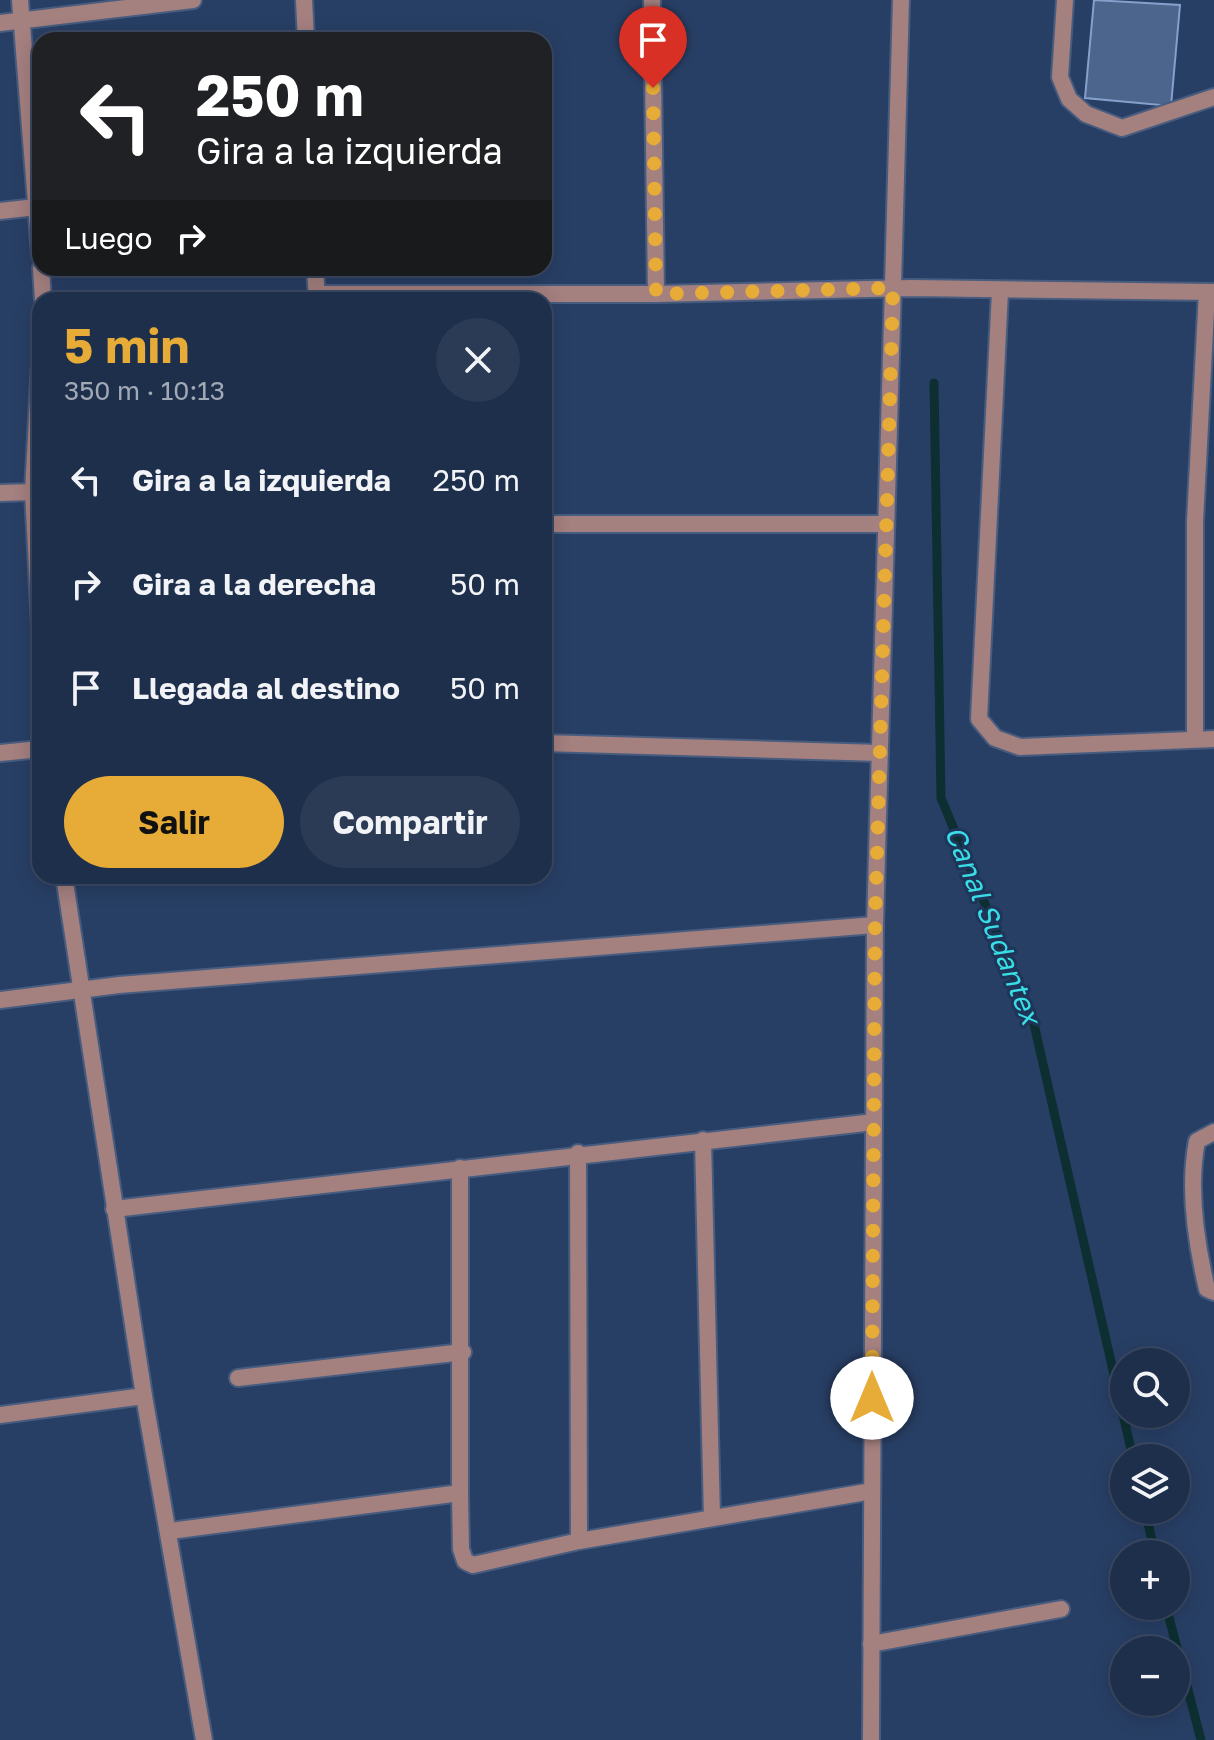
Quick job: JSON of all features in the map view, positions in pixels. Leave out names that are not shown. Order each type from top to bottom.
[{"type":"street","points":[[20,0],[32,154]]},
{"type":"street","points":[[0,23],[193,0]]},
{"type":"street","points":[[304,0],[306,32]]},
{"type":"street","points":[[652,0],[656,294]]},
{"type":"street","points":[[871,1740],[875,925],[901,0]]},
{"type":"street","points":[[1065,0],[1060,77],[1069,99],[1086,114],[1122,128],[1214,97]]},
{"type":"street","points":[[0,211],[32,207]]},
{"type":"street","points":[[552,295],[893,288],[1211,292],[1195,521],[1195,739]]},
{"type":"street","points":[[1000,291],[979,719],[995,738],[1020,747],[1214,739]]},
{"type":"street","points":[[0,493],[32,492]]},
{"type":"street","points":[[1195,521],[1214,521]]},
{"type":"street","points":[[552,524],[886,524]]},
{"type":"street","points":[[552,743],[880,753]]},
{"type":"street","points":[[0,753],[32,750]]},
{"type":"street","points":[[65,884],[144,1396],[170,1531],[204,1740]]},
{"type":"street","points":[[0,1000],[135,984],[875,925]]},
{"type":"street","points":[[114,1209],[578,1153],[874,1122]]},
{"type":"street","points":[[1214,1132],[1197,1141],[1192,1167],[1203,1270],[1207,1289],[1214,1292]]},
{"type":"street","points":[[703,1140],[712,1517]]},
{"type":"street","points":[[578,1153],[579,1541]]},
{"type":"street","points":[[460,1168],[463,1352],[460,1493],[461,1549],[465,1561],[473,1565],[579,1541],[872,1491]]},
{"type":"street","points":[[238,1378],[463,1352]]},
{"type":"street","points":[[0,1415],[144,1396]]},
{"type":"street","points":[[170,1531],[460,1493]]},
{"type":"street","points":[[871,1644],[1061,1609]]},
{"type":"building","points":[[1094,0],[1180,5],[1171,106],[1085,98]]},
{"type":"waterway","name":"Canal Sudantex","points":[[934,383],[941,798],[1033,1020],[1130,1444]]},
{"type":"waterway","name":"Canal Sudantex","points":[[1148,1524],[1152,1540]]},
{"type":"waterway","name":"Canal Sudantex","points":[[1170,1620],[1201,1740]]},
{"type":"route","points":[[653,88],[656,294],[893,288],[875,925],[872,1398]]}]
